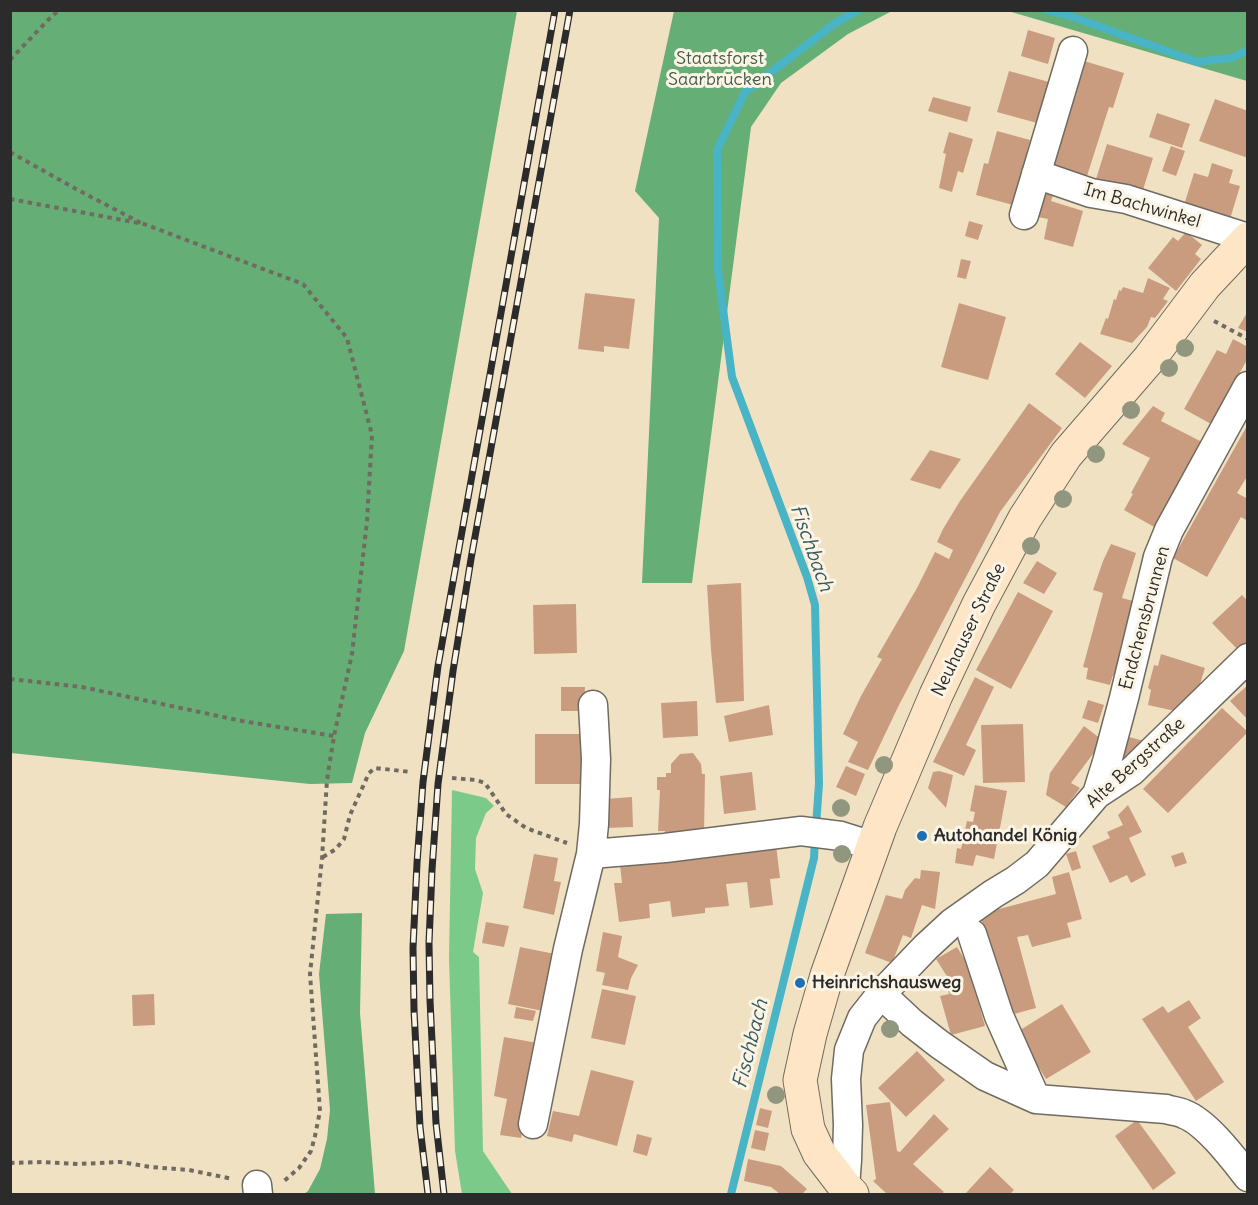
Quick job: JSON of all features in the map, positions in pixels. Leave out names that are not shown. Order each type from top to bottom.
[{"type":"main road","name":"Neuhauser Straße","points":[[848,1191],[819,1153],[808,1129],[800,1080],[826,975],[873,846],[936,695],[979,604],[1025,518],[1066,455],[1150,358],[1224,262],[1248,238]]},
{"type":"street","points":[[1024,215],[1072,51]]},
{"type":"street","name":"Im Bachwinkel","points":[[1036,174],[1092,193],[1126,199],[1248,238]]},
{"type":"street","name":"Endchensbrunnen","points":[[1097,794],[1124,698],[1158,557],[1169,530],[1248,386]]},
{"type":"street","name":"Alte Bergstraße","points":[[848,1191],[846,1080],[849,1050],[862,1018],[881,994],[926,947],[952,923],[1038,864],[1097,794],[1132,771],[1248,658]]},
{"type":"street","points":[[533,1124],[568,949],[591,854],[596,759],[593,705]]},
{"type":"street","points":[[591,854],[814,832],[873,846]]},
{"type":"street","points":[[972,934],[999,1016],[1036,1099]]},
{"type":"street","points":[[881,994],[912,1023],[985,1076],[1036,1099],[1166,1109],[1185,1114],[1202,1125],[1248,1177]]},
{"type":"path","points":[[10,60],[58,10]]},
{"type":"path","points":[[10,152],[144,225],[303,284],[347,338],[372,435],[367,521],[352,654],[327,780],[322,858],[310,974],[320,1111],[311,1151],[299,1168],[286,1180],[276,1186],[258,1190],[189,1170],[120,1162],[10,1163]]},
{"type":"path","points":[[10,199],[144,225]]},
{"type":"path","points":[[1224,326],[1248,339]]},
{"type":"path","points":[[10,679],[81,687],[242,721],[334,736]]},
{"type":"path","points":[[322,858],[336,849],[344,839],[350,815],[369,773],[375,768],[411,772]]},
{"type":"path","points":[[452,778],[485,783],[506,814],[526,828],[591,854]]},
{"type":"green space","points":[[10,11],[517,11],[404,651],[365,733],[352,783],[310,784],[11,753]]},
{"type":"green space","name":"Staatsforst Saarbrücken","points":[[674,11],[892,11],[848,34],[781,83],[751,127],[692,583],[642,583],[659,218],[635,191]]},
{"type":"green space","points":[[1008,11],[1247,11],[1247,81]]},
{"type":"green space","points":[[452,790],[486,798],[494,806],[486,813],[476,838],[475,869],[483,893],[473,952],[479,957],[483,1151],[512,1194],[462,1194],[455,1151],[449,958]]},
{"type":"green space","points":[[362,913],[360,1013],[375,1194],[304,1194],[320,1169],[327,1139],[330,1110],[319,974],[326,914]]},
{"type":"building","points":[[1028,30],[1055,38],[1048,64],[1021,56]]},
{"type":"building","points":[[1084,61],[1124,73],[1113,108],[1109,107],[1087,176],[1051,165]]},
{"type":"building","points":[[1009,71],[1049,82],[1037,123],[997,112]]},
{"type":"building","points":[[933,97],[971,107],[967,122],[928,111]]},
{"type":"building","points":[[1215,99],[1248,111],[1248,158],[1199,141]]},
{"type":"building","points":[[1157,113],[1190,124],[1182,148],[1149,137]]},
{"type":"building","points":[[997,131],[1030,140],[1013,205],[976,195],[984,163],[988,164]]},
{"type":"building","points":[[949,132],[973,139],[963,173],[958,171],[952,192],[939,188],[946,154],[943,153]]},
{"type":"building","points":[[1107,144],[1153,158],[1142,193],[1096,179]]},
{"type":"building","points":[[1171,146],[1185,151],[1176,176],[1162,171]]},
{"type":"building","points":[[1212,163],[1233,170],[1229,183],[1240,186],[1230,219],[1184,205],[1194,173],[1208,177]]},
{"type":"building","points":[[1039,189],[1054,192],[1051,201],[1083,211],[1073,247],[1044,239],[1048,219],[1033,216]]},
{"type":"building","points":[[969,221],[983,225],[978,240],[965,236]]},
{"type":"building","points":[[1186,232],[1202,245],[1195,254],[1201,259],[1176,291],[1148,268],[1173,237],[1178,241]]},
{"type":"building","points":[[961,259],[971,261],[966,279],[957,277]]},
{"type":"building","points":[[1148,278],[1170,288],[1163,299],[1168,301],[1155,318],[1151,317],[1147,327],[1132,343],[1100,334],[1119,290],[1121,291],[1123,287],[1143,293]]},
{"type":"building","points":[[585,293],[635,299],[629,349],[604,346],[604,352],[578,349]]},
{"type":"building","points":[[959,303],[1006,317],[988,380],[941,367]]},
{"type":"building","points":[[1248,311],[1248,332],[1238,328]]},
{"type":"building","points":[[1233,339],[1248,347],[1248,358],[1211,424],[1184,409],[1217,350],[1226,354]]},
{"type":"building","points":[[1080,342],[1112,366],[1085,398],[1055,374]]},
{"type":"building","points":[[1029,403],[1062,428],[1000,512],[898,707],[868,770],[848,762],[858,742],[843,734],[882,659],[877,657],[935,552],[949,559],[953,550],[937,542],[943,529]]},
{"type":"building","points":[[1153,406],[1165,413],[1161,421],[1204,443],[1156,528],[1124,510],[1150,458],[1122,444]]},
{"type":"building","points":[[1248,424],[1248,475],[1237,493],[1248,499],[1248,517],[1246,520],[1241,517],[1207,577],[1173,558]]},
{"type":"building","points":[[930,450],[961,459],[940,489],[910,480]]},
{"type":"building","points":[[1111,544],[1136,553],[1122,598],[1133,601],[1115,676],[1113,675],[1110,685],[1086,679],[1088,668],[1083,667],[1103,593],[1093,590]]},
{"type":"building","points":[[1037,561],[1057,573],[1044,594],[1023,583]]},
{"type":"building","points":[[741,583],[744,701],[716,703],[707,585]]},
{"type":"building","points":[[1018,592],[1053,611],[1011,689],[976,670]]},
{"type":"building","points":[[1242,595],[1248,601],[1248,643],[1239,651],[1212,623]]},
{"type":"building","points":[[576,604],[577,653],[534,654],[533,605]]},
{"type":"building","points":[[1161,654],[1205,668],[1200,684],[1175,711],[1148,705],[1151,690],[1148,688],[1154,665],[1158,666]]},
{"type":"building","points":[[975,677],[994,687],[966,745],[976,750],[964,776],[933,762]]},
{"type":"building","points":[[1248,685],[1248,720],[1230,701]]},
{"type":"building","points":[[561,687],[585,687],[584,711],[561,711]]},
{"type":"building","points":[[1088,700],[1104,705],[1098,723],[1082,718]]},
{"type":"building","points":[[697,701],[698,736],[663,738],[661,703]]},
{"type":"building","points":[[769,705],[773,735],[729,742],[724,716]]},
{"type":"building","points":[[1222,708],[1248,732],[1168,813],[1143,789]]},
{"type":"building","points":[[1023,724],[1025,782],[983,783],[981,725]]},
{"type":"building","points":[[1084,726],[1101,739],[1096,744],[1099,746],[1071,783],[1080,788],[1066,807],[1046,795],[1050,773]]},
{"type":"building","points":[[535,734],[581,734],[581,784],[535,784]]},
{"type":"building","points":[[1129,737],[1148,742],[1129,759],[1122,756]]},
{"type":"building","points":[[693,753],[701,764],[702,774],[705,774],[704,836],[665,840],[665,831],[658,831],[660,790],[657,790],[657,777],[666,777],[666,773],[671,773],[671,764],[680,754]]},
{"type":"building","points":[[846,766],[865,774],[856,796],[836,787]]},
{"type":"building","points":[[939,771],[953,775],[946,808],[928,788],[933,772]]},
{"type":"building","points":[[752,772],[756,810],[724,814],[720,776]]},
{"type":"building","points":[[975,785],[1007,791],[994,859],[976,855],[973,866],[955,863],[957,848],[961,849],[967,821],[973,822],[975,812],[970,811]]},
{"type":"building","points":[[632,797],[633,827],[606,828],[605,799]]},
{"type":"building","points":[[1128,805],[1142,832],[1129,838],[1146,875],[1131,883],[1127,875],[1110,883],[1092,846],[1110,838],[1107,832],[1123,825],[1118,815]]},
{"type":"building","points":[[776,845],[780,878],[770,879],[773,905],[750,908],[747,882],[726,884],[729,906],[705,908],[705,913],[672,917],[670,901],[649,904],[650,918],[619,922],[614,883],[622,883],[620,865]]},
{"type":"building","points":[[1076,851],[1081,868],[1072,871],[1066,854]]},
{"type":"building","points":[[1183,852],[1187,863],[1175,867],[1171,856]]},
{"type":"building","points":[[534,854],[558,858],[554,881],[561,882],[554,915],[523,908]]},
{"type":"building","points":[[921,870],[940,872],[935,909],[922,905],[911,938],[903,935],[892,963],[865,953],[886,895],[902,899],[905,890],[915,878],[920,879]]},
{"type":"building","points":[[1069,872],[1082,919],[1067,923],[1071,937],[1032,947],[1028,935],[1017,937],[1036,1008],[1007,1016],[980,914],[1056,894],[1052,877]]},
{"type":"building","points":[[486,922],[509,926],[504,947],[482,943]]},
{"type":"building","points":[[603,932],[622,936],[618,957],[638,965],[628,990],[602,985],[605,973],[596,971]]},
{"type":"building","points":[[520,947],[555,954],[543,1011],[508,1004]]},
{"type":"building","points":[[957,947],[968,965],[985,1026],[951,1035],[940,996],[949,994],[945,980],[948,978],[936,959]]},
{"type":"building","points":[[602,989],[636,996],[625,1045],[591,1038]]},
{"type":"building","points":[[154,994],[155,1025],[133,1026],[132,995]]},
{"type":"building","points":[[1189,1000],[1201,1018],[1188,1027],[1224,1082],[1196,1101],[1142,1019],[1163,1006],[1168,1013]]},
{"type":"building","points":[[1062,1004],[1091,1052],[1046,1079],[1017,1032]]},
{"type":"building","points":[[516,1007],[536,1011],[533,1021],[514,1018]]},
{"type":"building","points":[[504,1037],[538,1043],[521,1138],[500,1135],[507,1099],[494,1096]]},
{"type":"building","points":[[917,1051],[945,1080],[906,1117],[878,1088]]},
{"type":"building","points":[[591,1070],[634,1081],[617,1146],[574,1134],[572,1142],[547,1136],[553,1111],[579,1116]]},
{"type":"building","points":[[890,1102],[897,1151],[900,1152],[934,1114],[949,1129],[913,1164],[944,1192],[941,1194],[887,1194],[873,1181],[876,1179],[866,1105]]},
{"type":"building","points":[[760,1108],[772,1111],[768,1128],[756,1125]]},
{"type":"building","points":[[1137,1120],[1176,1173],[1153,1190],[1115,1136]]},
{"type":"building","points":[[755,1130],[769,1133],[765,1151],[751,1148]]},
{"type":"building","points":[[637,1134],[652,1138],[647,1156],[633,1152]]},
{"type":"building","points":[[748,1159],[781,1166],[807,1189],[802,1194],[780,1194],[771,1187],[744,1181]]},
{"type":"building","points":[[990,1167],[1014,1190],[1010,1194],[965,1194]]},
{"type":"waterway","name":"Fischbach","points":[[816,826],[819,784],[815,605],[807,577],[732,377],[718,271],[717,150],[745,92],[834,24],[858,10]]},
{"type":"waterway","name":"Fischbach","points":[[1047,10],[1073,17],[1197,62],[1231,58],[1248,50]]},
{"type":"waterway","name":"Fischbach","points":[[731,1194],[814,858],[815,838]]},
{"type":"railway","points":[[428,1194],[420,1127],[413,948],[423,782],[438,666],[555,10]]},
{"type":"railway","points":[[444,1194],[436,1123],[429,943],[438,784],[471,559],[570,10]]},
{"type":"place","name":"Autohandel König","points":[[922,836]]},
{"type":"place","name":"Heinrichshausweg","points":[[800,983]]}]
